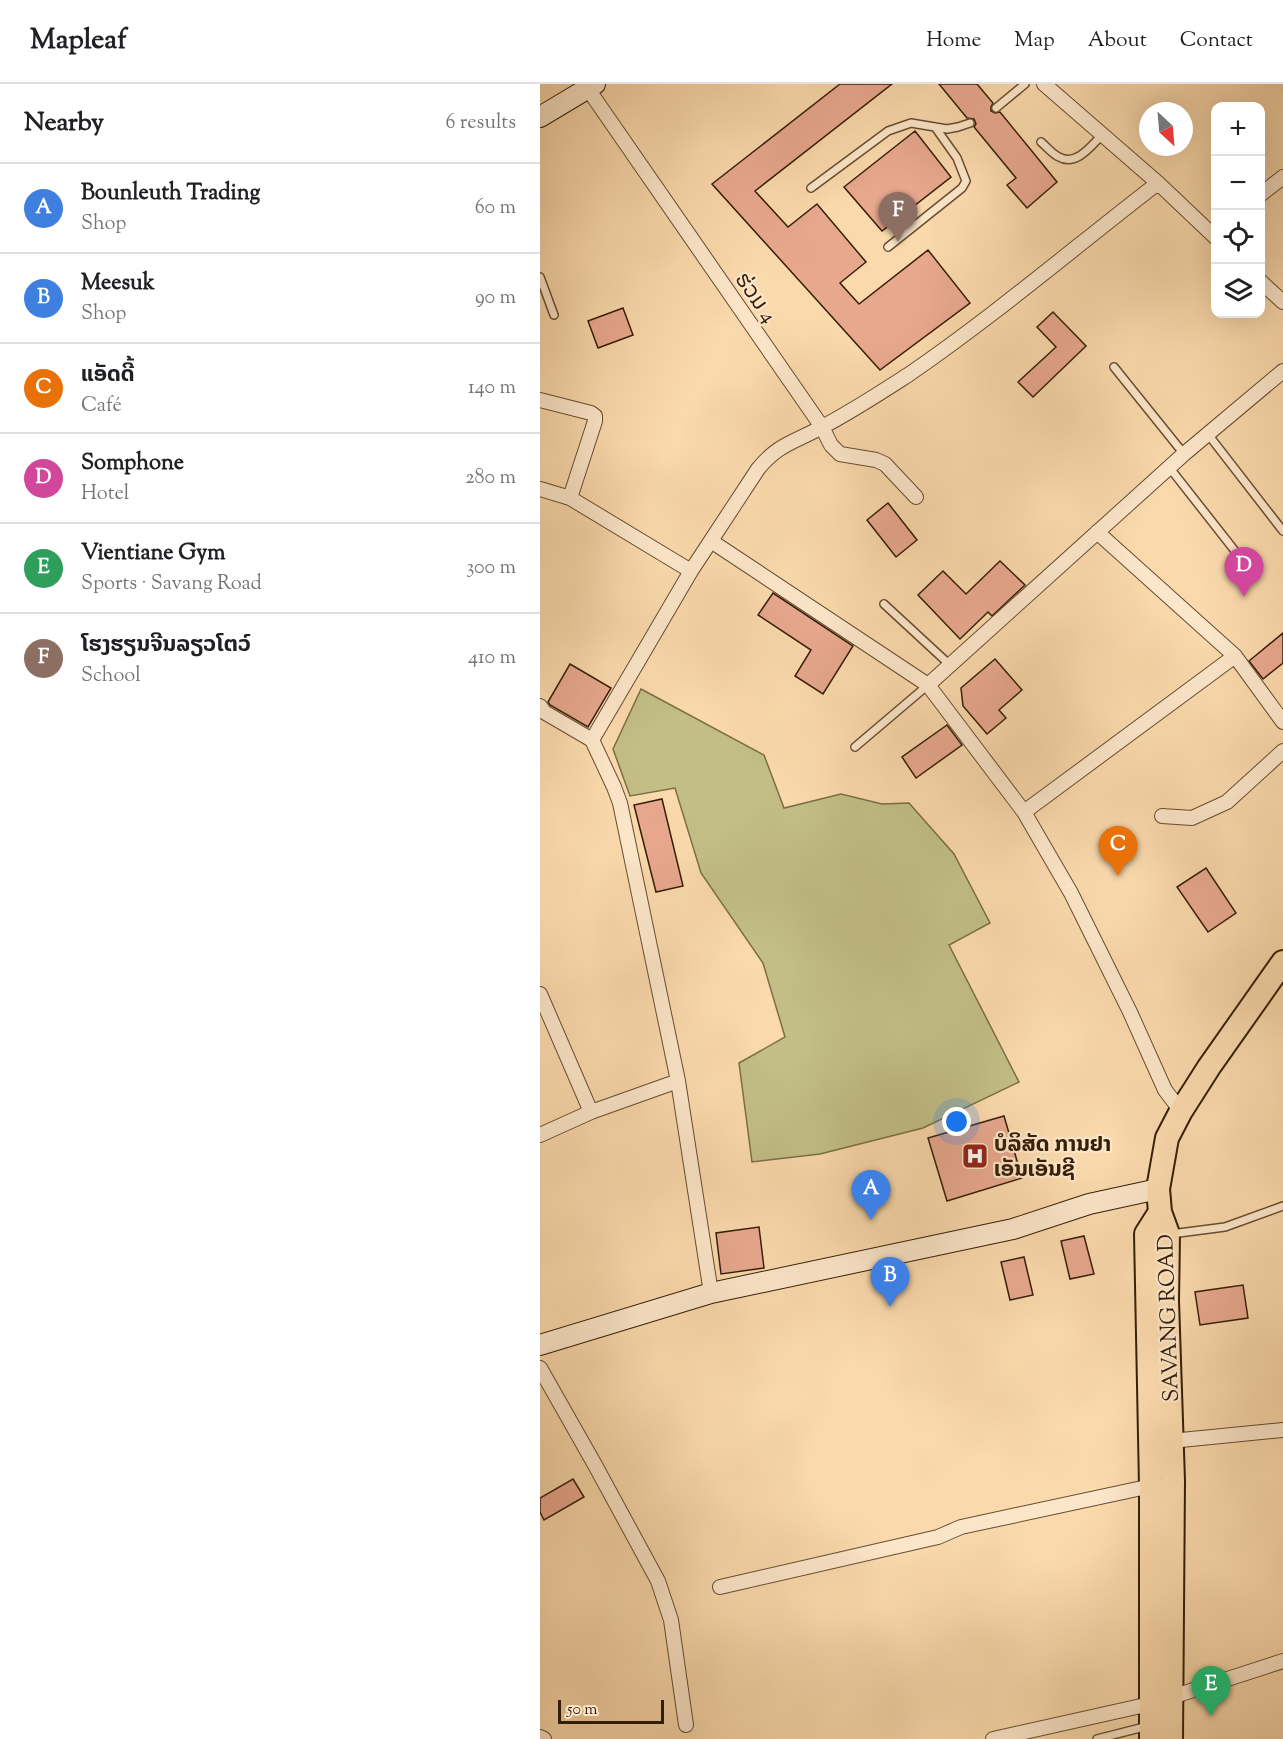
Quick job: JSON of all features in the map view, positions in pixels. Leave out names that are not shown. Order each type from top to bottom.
[{"type":"main road","points":[[1160,1212],[1158,1189],[1167,1138],[1209,1066],[1279,976]]},
{"type":"main road","name":"SAVANG ROAD","points":[[1160,1212],[1168,1234],[1167,1301],[1171,1442],[1162,1484]]},
{"type":"main road","name":"SAVANG ROAD","points":[[1160,1212],[1146,1234],[1162,1484],[1156,1716],[1171,1739]]},
{"type":"street","points":[[1044,84],[1158,183],[1211,234]]},
{"type":"street","points":[[540,117],[591,87]]},
{"type":"street","name":"ຮ່ວມ 4","points":[[591,87],[822,427],[831,445],[840,454],[876,460],[885,464],[916,497]]},
{"type":"street","points":[[1265,191],[1283,177]]},
{"type":"street","points":[[592,740],[691,571],[768,457],[780,447],[822,427],[907,375],[994,311],[1158,183]]},
{"type":"street","points":[[1265,286],[1283,302]]},
{"type":"street","points":[[928,685],[1184,453],[1283,371]]},
{"type":"street","points":[[540,400],[595,416],[570,498]]},
{"type":"street","points":[[540,489],[570,498],[691,571]]},
{"type":"street","points":[[1097,532],[1235,656],[1283,722]]},
{"type":"street","points":[[711,541],[928,685],[1024,812],[1071,893],[1130,1012],[1165,1090],[1181,1111]]},
{"type":"street","points":[[1024,812],[1235,656]]},
{"type":"street","points":[[540,706],[544,712],[592,740],[620,803],[678,1081],[711,1293]]},
{"type":"street","points":[[1162,816],[1192,818],[1227,802],[1283,751]]},
{"type":"street","points":[[540,994],[591,1112]]},
{"type":"street","points":[[540,1135],[591,1112],[678,1081]]},
{"type":"street","points":[[540,1345],[711,1293],[1013,1228],[1089,1204],[1158,1189]]},
{"type":"street","points":[[540,1368],[596,1465],[657,1581],[671,1620],[686,1725]]},
{"type":"street","points":[[1171,1442],[1283,1430]]},
{"type":"street","points":[[720,1587],[938,1537],[961,1527],[1162,1484]]},
{"type":"street","points":[[993,1739],[1156,1716],[1283,1661]]},
{"type":"lane","points":[[996,108],[1025,84]]},
{"type":"lane","points":[[811,188],[888,131],[911,123],[958,128],[970,123]]},
{"type":"lane","points":[[888,247],[962,188],[966,181],[957,158],[935,127]]},
{"type":"lane","points":[[1041,142],[1059,158],[1067,160],[1082,154],[1102,135]]},
{"type":"lane","points":[[540,278],[554,315]]},
{"type":"lane","points":[[1113,367],[1184,453]]},
{"type":"lane","points":[[1207,433],[1283,531]]},
{"type":"lane","points":[[1168,468],[1246,565]]},
{"type":"lane","points":[[884,604],[950,665]]},
{"type":"lane","points":[[855,747],[928,685]]},
{"type":"lane","points":[[1168,1234],[1226,1227],[1283,1206]]},
{"type":"lane","points":[[1097,1739],[1156,1716]]},
{"type":"shaded area","points":[[641,689],[764,755],[784,808],[841,794],[882,804],[909,803],[954,854],[990,923],[949,945],[1019,1082],[923,1128],[820,1154],[752,1162],[739,1063],[785,1037],[763,963],[701,873],[675,788],[630,796],[613,749]]},
{"type":"building","points":[[840,84],[892,84],[755,191],[788,227],[817,204],[866,262],[840,283],[859,304],[928,250],[970,303],[880,370],[712,184]]},
{"type":"building","points":[[939,84],[977,84],[993,103],[991,111],[1000,112],[1057,182],[1027,208],[1007,185],[1016,178],[974,127],[976,124],[974,119],[967,118]]},
{"type":"building","points":[[915,131],[951,177],[882,231],[844,187]]},
{"type":"building","points":[[623,308],[633,335],[598,348],[588,321]]},
{"type":"building","points":[[1053,312],[1086,346],[1033,397],[1018,382],[1056,347],[1037,327]]},
{"type":"building","points":[[888,503],[917,540],[896,557],[867,520]]},
{"type":"building","points":[[1000,561],[1025,585],[992,616],[988,612],[960,639],[918,595],[943,571],[966,594]]},
{"type":"building","points":[[773,593],[853,646],[823,694],[795,676],[811,650],[758,615]]},
{"type":"building","points":[[1283,633],[1283,663],[1263,679],[1249,661]]},
{"type":"building","points":[[995,659],[1022,690],[999,710],[1006,718],[987,734],[963,706],[961,688]]},
{"type":"building","points":[[570,664],[611,688],[588,727],[548,702]]},
{"type":"building","points":[[947,725],[962,745],[916,778],[902,757]]},
{"type":"building","points":[[662,799],[683,886],[656,892],[634,805]]},
{"type":"building","points":[[1206,868],[1236,913],[1208,932],[1177,887]]},
{"type":"building","points":[[1004,1116],[1022,1178],[947,1201],[928,1138]]},
{"type":"building","points":[[759,1227],[764,1268],[721,1274],[716,1233]]},
{"type":"building","points":[[1084,1236],[1094,1274],[1070,1279],[1061,1241]]},
{"type":"building","points":[[1024,1257],[1033,1295],[1010,1300],[1001,1262]]},
{"type":"building","points":[[1243,1285],[1248,1318],[1200,1325],[1195,1292]]},
{"type":"building","points":[[573,1479],[584,1497],[544,1520],[540,1512],[540,1498]]},
{"type":"place","name":"ໂຮງຮຽນຈີນລຽວໂຕວ໌","points":[[898,242]]},
{"type":"place","name":"Somphone","points":[[1244,597]]},
{"type":"place","name":"ແອັດດີ້","points":[[1118,876]]},
{"type":"place","name":"ບໍລິສັດ ການຢາ ເອັນເອັນຊີ","points":[[975,1156]]},
{"type":"place","name":"Bounleuth Trading","points":[[871,1220]]},
{"type":"place","name":"Meesuk","points":[[890,1307]]},
{"type":"place","name":"Vientiane Gym","points":[[1211,1716]]}]
